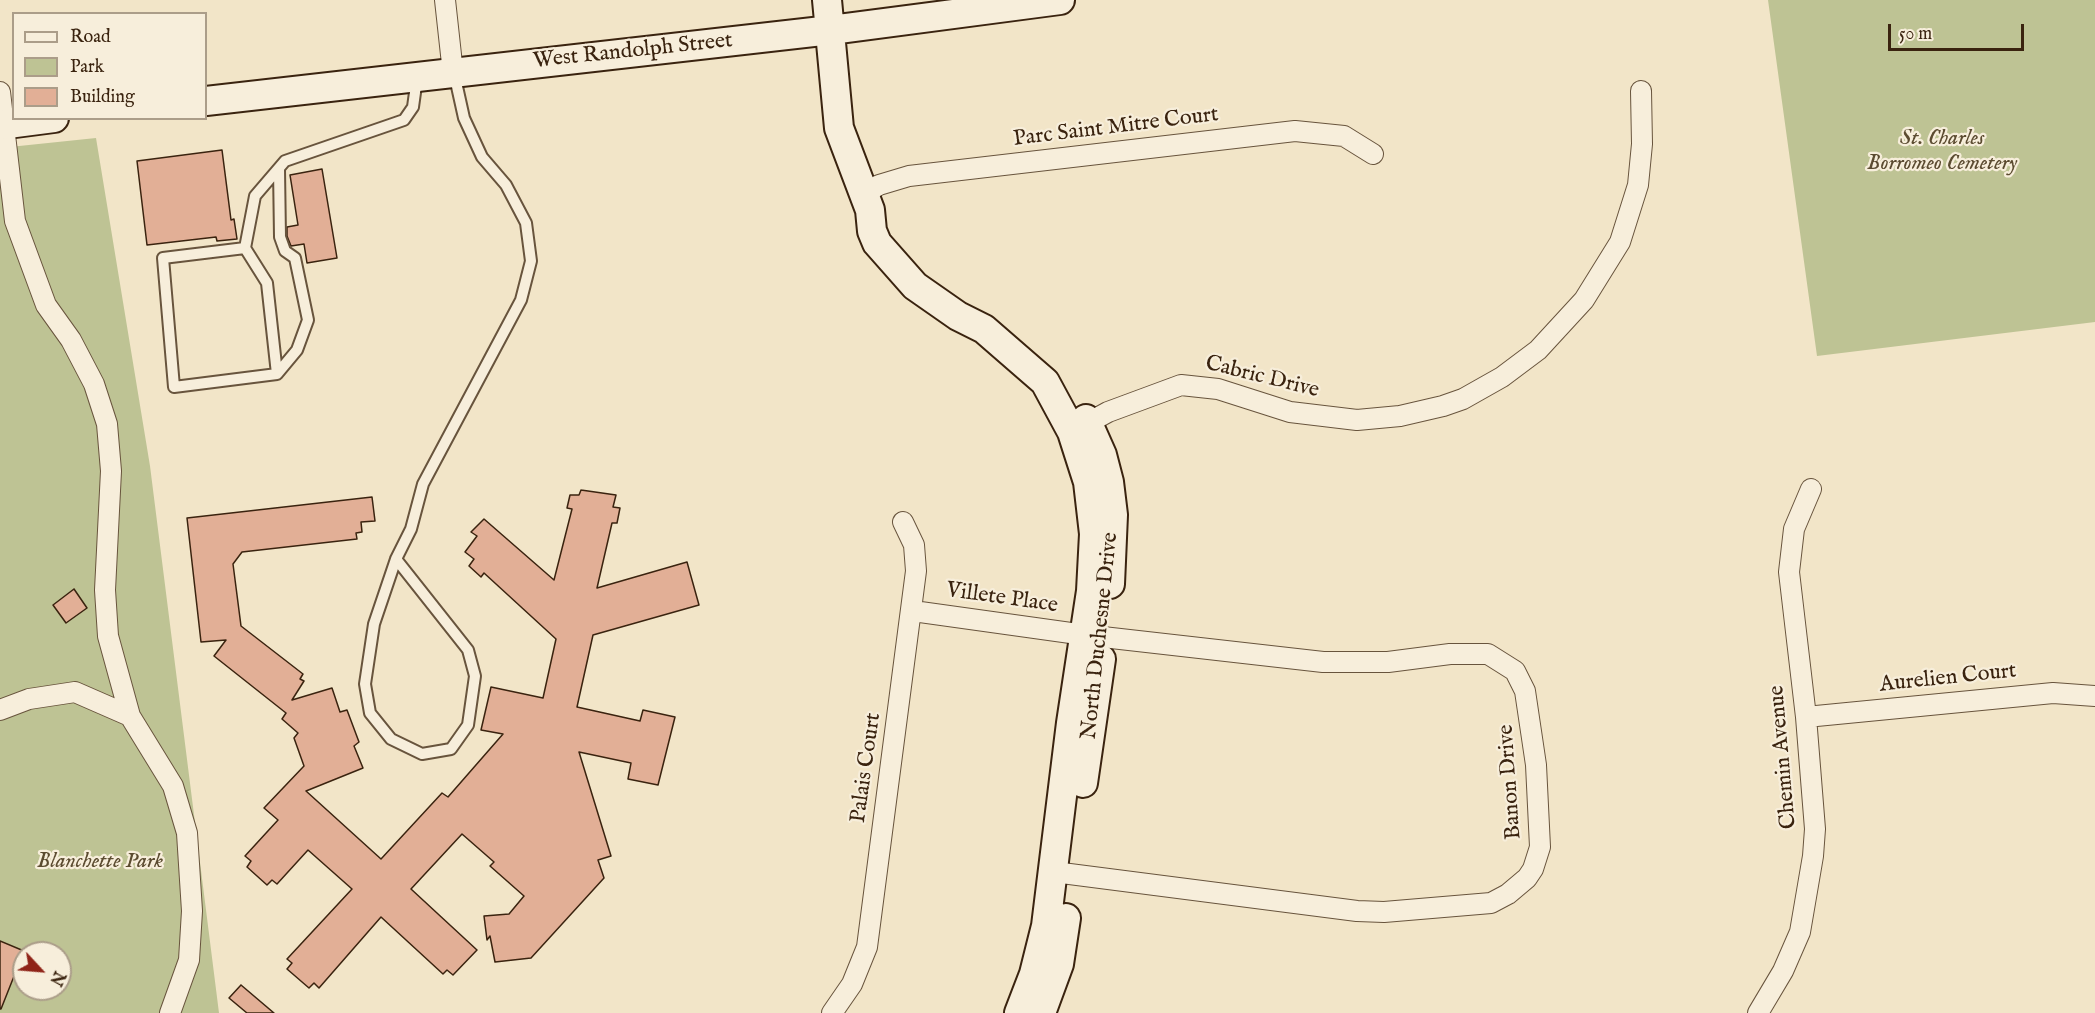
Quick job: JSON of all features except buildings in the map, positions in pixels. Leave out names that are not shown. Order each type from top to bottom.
[{"type":"street","points":[[445,0],[453,73]]},
{"type":"street","name":"North Duchesne Drive","points":[[826,0],[831,30],[839,128],[866,202],[877,243],[902,272],[934,301],[984,329],[1026,363],[1045,382],[1080,427],[1083,461],[1092,509],[1094,636],[1063,873],[1059,964],[1041,1013]]},
{"type":"street","name":"West Randolph Street","points":[[207,101],[831,30],[1060,0]]},
{"type":"street","name":"Cabric Drive","points":[[1080,427],[1151,394],[1181,385],[1218,389],[1290,412],[1331,418],[1378,420],[1443,406],[1463,399],[1502,377],[1538,350],[1584,300],[1620,242],[1638,184],[1642,144],[1641,91]]},
{"type":"street","points":[[0,92],[15,221],[46,305],[71,340],[94,384],[107,424],[111,471],[105,590],[108,636],[130,717],[173,786],[187,833],[192,911],[189,960],[170,1013]]},
{"type":"street","points":[[2,124],[37,120]]},
{"type":"street","name":"Parc Saint Mitre Court","points":[[866,202],[879,185],[909,176],[1295,132],[1344,136],[1373,154]]},
{"type":"street","name":"Chemin Avenue","points":[[1758,1013],[1792,953],[1805,909],[1815,829],[1806,717],[1789,572],[1794,529],[1811,489]]},
{"type":"street","name":"Palais Court","points":[[832,1013],[852,984],[867,947],[913,611],[916,571],[914,545],[903,522]]},
{"type":"street","name":"Villete Place","points":[[913,611],[1094,636]]},
{"type":"street","name":"Banon Drive","points":[[1063,873],[1331,909],[1384,912],[1491,903],[1508,894],[1527,878],[1540,847],[1529,705],[1520,679],[1499,659],[1488,654],[1464,653],[1388,662],[1323,662],[1094,636]]},
{"type":"street","points":[[0,710],[41,696],[75,692],[130,717]]},
{"type":"street","name":"Aurelien Court","points":[[1806,717],[2053,693],[2095,696]]},
{"type":"street","name":"North Duchesne Drive","points":[[1019,1013],[1042,948],[1063,873]]},
{"type":"lane","points":[[396,559],[468,650],[475,676],[468,725],[451,749],[422,754],[391,739],[370,713],[365,684],[374,624],[396,559],[411,528],[423,484],[521,300],[531,261],[526,223],[507,186],[482,157],[465,118],[453,73]]},
{"type":"lane","points":[[277,374],[267,283],[244,248],[255,196],[285,161],[404,120],[413,107],[417,77]]},
{"type":"lane","points":[[244,248],[163,258],[174,387],[277,374],[297,350],[308,320],[295,258],[285,251],[280,237],[279,169]]},
{"type":"green space","name":"St. Charles Borromeo Cemetery","points":[[1768,0],[2095,0],[2095,322],[1817,356]]},
{"type":"green space","name":"Blanchette Park","points":[[96,138],[150,466],[219,1013],[0,1013],[0,148]]}]
